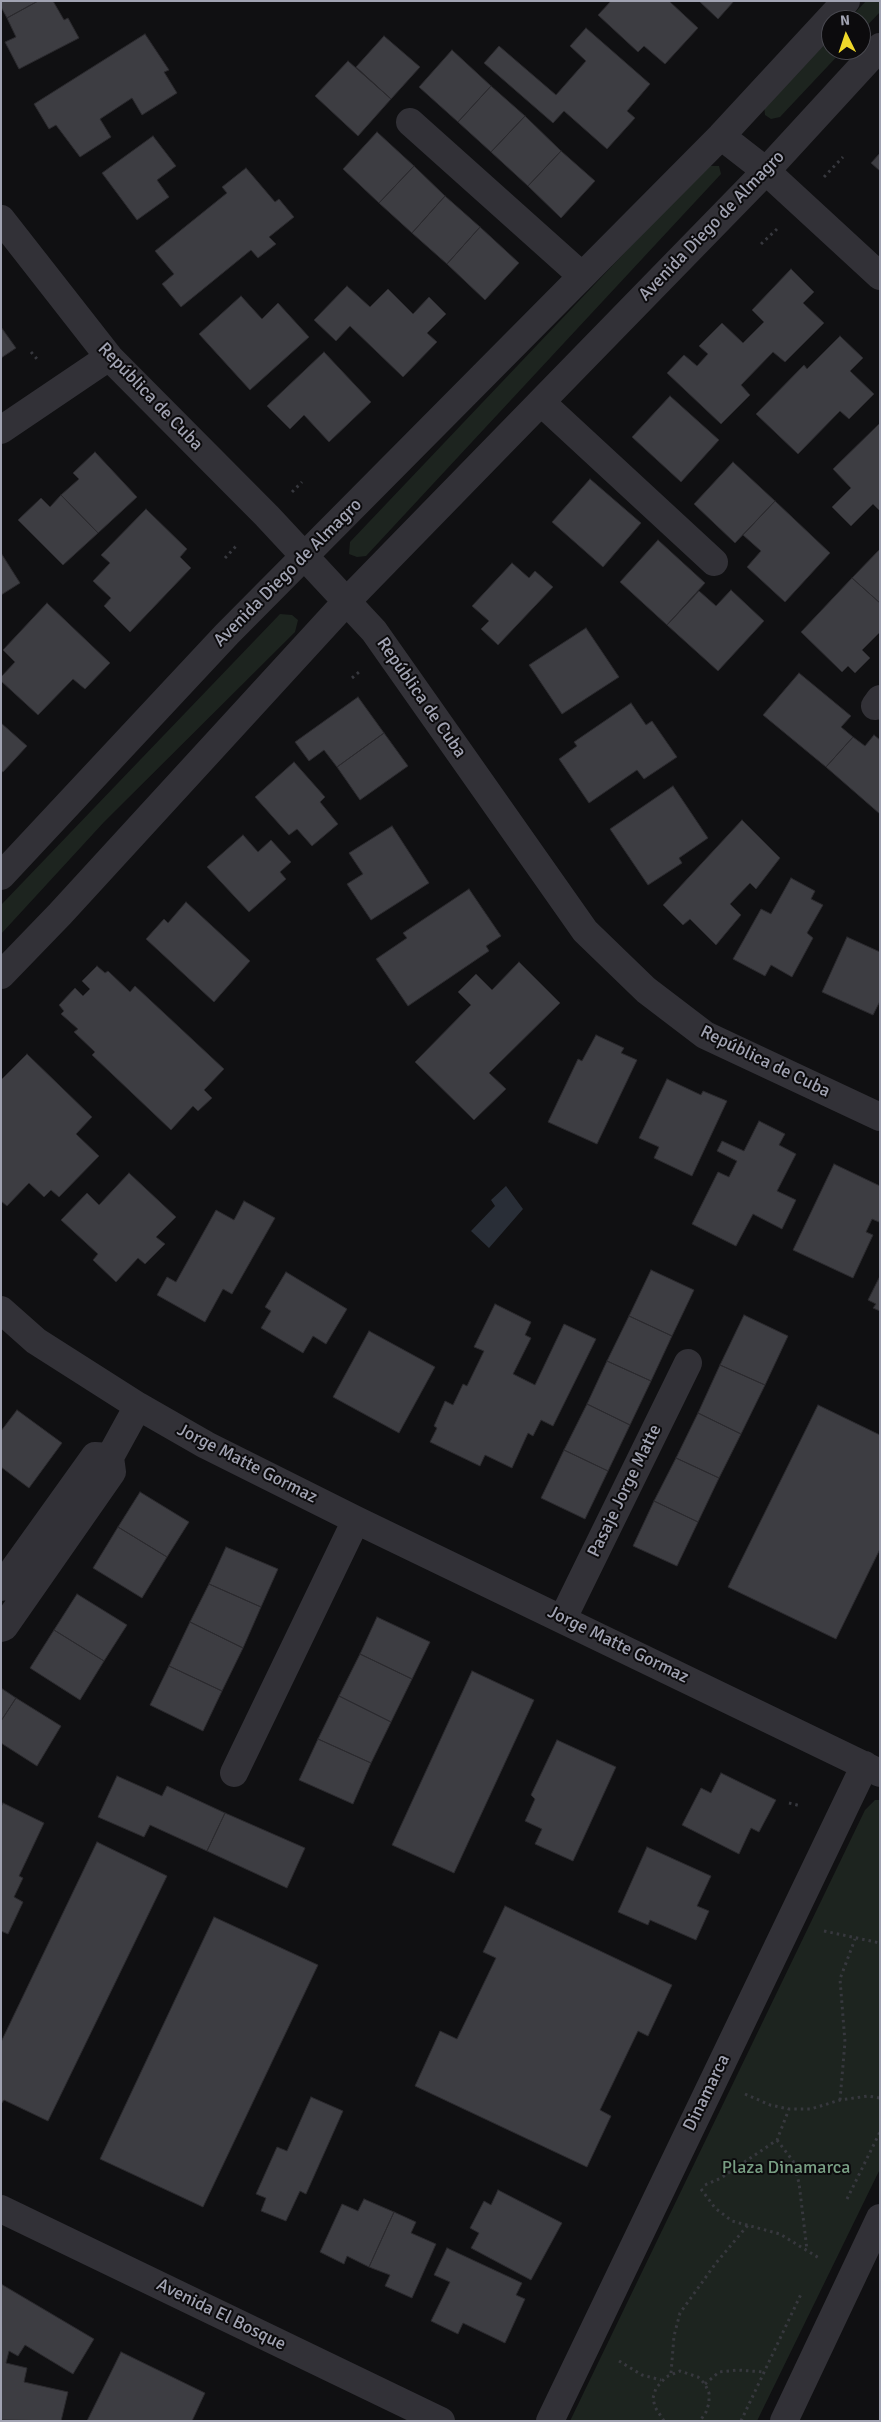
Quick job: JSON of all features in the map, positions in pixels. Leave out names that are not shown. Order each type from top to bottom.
[{"type":"street","name":"Avenida Diego de Almagro","points":[[1,876],[227,634],[721,136],[846,1]]},
{"type":"street","name":"Avenida Diego de Almagro","points":[[1,974],[67,906],[347,601],[766,172],[880,47]]},
{"type":"street","points":[[410,122],[582,276]]},
{"type":"street","points":[[721,136],[766,172],[880,276]]},
{"type":"street","name":"República de Cuba","points":[[1,219],[109,357],[305,556],[374,631],[585,931],[646,990],[705,1035],[880,1118]]},
{"type":"street","points":[[1,430],[109,357]]},
{"type":"street","points":[[542,403],[714,562]]},
{"type":"street","name":"Jorge Matte Gormaz","points":[[1,1310],[36,1341],[138,1406],[206,1445],[356,1520],[563,1618],[873,1769]]},
{"type":"street","name":"Pasaje Jorge Matte","points":[[563,1618],[688,1363]]},
{"type":"street","points":[[1,1628],[4,1627],[112,1472],[110,1457],[138,1406]]},
{"type":"street","points":[[1,1587],[95,1456],[110,1457]]},
{"type":"street","points":[[234,1773],[356,1520]]},
{"type":"street","name":"Dinamarca","points":[[550,2421],[873,1769]]},
{"type":"street","name":"Avenida El Bosque","points":[[1,2209],[441,2421]]},
{"type":"street","points":[[784,2421],[880,2218]]},
{"type":"path","points":[[824,177],[843,157]]},
{"type":"path","points":[[761,244],[777,229]]},
{"type":"path","points":[[32,352],[37,359]]},
{"type":"path","points":[[225,558],[238,544]]},
{"type":"path","points":[[788,1803],[801,1806]]},
{"type":"path","points":[[824,1931],[880,1943]]},
{"type":"path","points":[[840,2100],[845,2042],[840,1979],[855,1939]]},
{"type":"path","points":[[745,2094],[770,2105],[789,2109],[811,2109],[840,2100],[868,2096],[880,2098]]},
{"type":"path","points":[[789,2109],[777,2140],[722,2178],[700,2187],[715,2208],[732,2220],[780,2234],[819,2258]]},
{"type":"path","points":[[777,2140],[793,2161],[800,2183],[807,2250]]},
{"type":"path","points":[[671,2374],[674,2336],[680,2313],[748,2225]]},
{"type":"path","points":[[616,2359],[642,2375],[661,2380]]},
{"type":"path","points":[[664,2421],[654,2407],[653,2398],[661,2380],[680,2371],[690,2373],[705,2384],[709,2403],[700,2421]]},
{"type":"path","points":[[705,2384],[719,2372],[764,2372]]},
{"type":"green space","points":[[866,1],[880,1],[880,12],[871,21],[871,10],[857,10]]},
{"type":"green space","points":[[821,47],[821,60],[834,60],[780,117],[771,119],[765,115],[764,105]]},
{"type":"green space","points":[[707,166],[719,166],[721,174],[366,556],[357,557],[349,554],[350,542]]},
{"type":"green space","points":[[280,614],[292,615],[298,620],[295,632],[104,822],[1,934],[1,905]]},
{"type":"green space","name":"Plaza Dinamarca","points":[[875,1800],[880,1800],[880,2169],[757,2421],[570,2421],[865,1810]]},
{"type":"shaded area","points":[[506,1186],[523,1209],[489,1248],[471,1231],[495,1206],[491,1200]]},
{"type":"building","points":[[1,1],[38,1],[7,18],[1,7]]},
{"type":"building","points":[[38,1],[53,1],[64,20],[68,18],[79,38],[19,69],[5,42],[16,37],[7,18]]},
{"type":"building","points":[[611,1],[669,1],[698,28],[665,64],[644,46],[638,52],[598,15]]},
{"type":"building","points":[[699,1],[734,1],[718,19]]},
{"type":"building","points":[[586,28],[650,84],[627,111],[635,118],[607,149],[564,111],[553,123],[484,63],[499,46],[556,95],[586,61],[570,46]]},
{"type":"building","points":[[145,34],[169,70],[164,72],[177,93],[142,115],[132,98],[100,119],[111,137],[80,157],[56,125],[49,129],[34,104]]},
{"type":"building","points":[[384,36],[420,67],[391,99],[356,67]]},
{"type":"building","points":[[452,50],[491,86],[458,122],[419,87]]},
{"type":"building","points":[[348,61],[391,99],[358,136],[315,96]]},
{"type":"building","points":[[491,86],[525,116],[491,152],[458,122]]},
{"type":"building","points":[[525,116],[561,151],[528,186],[491,152]]},
{"type":"building","points":[[377,132],[414,166],[379,203],[343,169]]},
{"type":"building","points":[[153,136],[176,166],[157,180],[169,197],[137,220],[102,173]]},
{"type":"building","points":[[561,151],[595,181],[561,218],[528,186]]},
{"type":"building","points":[[880,153],[880,171],[871,163]]},
{"type":"building","points":[[414,166],[445,196],[412,233],[379,203]]},
{"type":"building","points":[[246,168],[275,202],[279,199],[294,217],[269,237],[276,244],[258,258],[251,250],[181,307],[162,284],[174,274],[155,251],[227,193],[222,187]]},
{"type":"building","points":[[445,196],[480,227],[447,264],[412,233]]},
{"type":"building","points":[[480,227],[519,263],[485,300],[447,264]]},
{"type":"building","points":[[791,269],[814,292],[803,303],[824,323],[785,362],[773,352],[741,385],[750,395],[721,424],[667,373],[684,355],[697,366],[708,354],[699,346],[722,323],[743,343],[764,322],[752,310]]},
{"type":"building","points":[[347,286],[370,307],[388,289],[413,314],[429,297],[446,314],[427,333],[437,342],[403,377],[350,326],[336,341],[314,320]]},
{"type":"building","points":[[241,296],[262,319],[278,303],[309,337],[250,390],[199,334]]},
{"type":"building","points":[[1,327],[16,348],[1,358]]},
{"type":"building","points":[[840,336],[863,358],[850,371],[874,394],[849,419],[840,411],[798,454],[756,414],[804,365],[807,369]]},
{"type":"building","points":[[324,352],[371,402],[329,442],[304,415],[290,429],[267,406]]},
{"type":"building","points":[[670,396],[719,440],[681,482],[632,437]]},
{"type":"building","points":[[880,423],[880,511],[873,504],[851,526],[832,507],[851,488],[833,469]]},
{"type":"building","points":[[95,452],[137,497],[98,533],[61,495],[79,479],[73,473]]},
{"type":"building","points":[[733,462],[775,501],[735,543],[694,504]]},
{"type":"building","points":[[590,479],[641,523],[603,567],[552,522]]},
{"type":"building","points":[[61,495],[98,533],[63,565],[18,520],[41,498],[50,507]]},
{"type":"building","points":[[775,501],[830,553],[785,602],[747,567],[761,551],[743,535]]},
{"type":"building","points":[[146,509],[187,549],[180,557],[191,568],[130,632],[104,606],[111,598],[93,581],[110,563],[101,555]]},
{"type":"building","points":[[658,540],[705,583],[667,625],[620,582]]},
{"type":"building","points":[[880,549],[880,603],[852,578]]},
{"type":"building","points":[[1,553],[20,583],[1,595]]},
{"type":"building","points":[[512,563],[529,578],[535,571],[553,587],[498,645],[481,629],[489,621],[472,606]]},
{"type":"building","points":[[852,578],[880,603],[880,632],[862,650],[870,658],[855,673],[848,666],[842,672],[801,632]]},
{"type":"building","points":[[731,590],[764,621],[718,671],[667,625],[699,591],[716,606]]},
{"type":"building","points":[[47,603],[110,663],[85,689],[73,679],[38,715],[1,681],[1,677],[15,662],[3,650]]},
{"type":"building","points":[[586,628],[619,677],[562,714],[529,665]]},
{"type":"building","points":[[799,673],[851,716],[841,727],[853,737],[826,767],[763,715]]},
{"type":"building","points":[[358,697],[384,733],[337,767],[324,750],[309,761],[295,742]]},
{"type":"building","points":[[631,703],[646,725],[652,721],[677,757],[644,779],[637,770],[589,803],[559,759],[577,746],[574,742]]},
{"type":"building","points":[[1,723],[27,746],[3,772],[1,771]]},
{"type":"building","points":[[384,733],[408,766],[360,800],[337,767]]},
{"type":"building","points":[[874,735],[880,740],[880,814],[826,767],[853,737],[865,746]]},
{"type":"building","points":[[294,762],[325,797],[320,802],[338,824],[312,846],[297,829],[289,835],[255,797]]},
{"type":"building","points":[[673,786],[708,838],[679,858],[682,863],[648,885],[610,829]]},
{"type":"building","points":[[742,820],[780,858],[756,889],[750,883],[730,904],[741,915],[716,945],[690,919],[683,925],[663,905]]},
{"type":"building","points":[[392,826],[429,883],[371,920],[347,884],[363,874],[349,853]]},
{"type":"building","points":[[243,835],[258,852],[271,840],[291,862],[280,872],[286,879],[249,912],[207,867]]},
{"type":"building","points":[[791,878],[815,891],[811,899],[823,905],[807,933],[813,938],[792,977],[771,965],[765,976],[733,959],[761,909],[771,914]]},
{"type":"building","points":[[469,889],[501,936],[486,946],[489,951],[408,1006],[376,959],[407,938],[403,933]]},
{"type":"building","points":[[186,902],[250,961],[214,1002],[146,939],[164,919],[168,923]]},
{"type":"building","points":[[847,937],[880,952],[880,1001],[873,1015],[822,992]]},
{"type":"building","points":[[519,962],[560,1003],[489,1073],[506,1089],[474,1120],[415,1062],[471,1005],[458,992],[476,974],[492,990]]},
{"type":"building","points":[[97,966],[105,973],[108,971],[130,992],[135,986],[224,1069],[204,1090],[212,1098],[198,1111],[193,1106],[171,1130],[92,1055],[95,1052],[74,1032],[78,1029],[61,1014],[64,1011],[59,1005],[75,988],[83,996],[90,989],[82,981]]},
{"type":"building","points":[[596,1035],[624,1048],[621,1053],[637,1060],[597,1144],[548,1122],[578,1059],[582,1061]]},
{"type":"building","points":[[27,1054],[92,1117],[76,1134],[99,1156],[59,1197],[51,1190],[44,1197],[29,1183],[7,1206],[1,1201],[1,1080]]},
{"type":"building","points":[[667,1079],[701,1095],[703,1091],[727,1101],[692,1176],[654,1158],[659,1147],[639,1138]]},
{"type":"building","points":[[759,1121],[785,1134],[779,1145],[796,1154],[777,1191],[796,1200],[782,1229],[753,1214],[736,1246],[692,1224],[718,1172],[729,1177],[737,1161],[717,1151],[722,1141],[744,1151]]},
{"type":"building","points":[[834,1164],[880,1186],[880,1220],[879,1222],[872,1219],[866,1232],[873,1235],[853,1278],[793,1250]]},
{"type":"building","points":[[129,1173],[176,1217],[156,1237],[165,1244],[145,1264],[138,1258],[116,1282],[93,1260],[98,1254],[61,1220],[87,1193],[99,1205]]},
{"type":"building","points":[[244,1201],[275,1218],[232,1294],[223,1289],[205,1322],[157,1295],[167,1277],[176,1282],[216,1210],[234,1220]]},
{"type":"building","points":[[651,1270],[694,1290],[672,1336],[629,1316]]},
{"type":"building","points":[[286,1272],[347,1309],[326,1344],[313,1336],[303,1353],[261,1328],[271,1311],[265,1307]]},
{"type":"building","points":[[880,1276],[880,1311],[873,1308],[876,1304],[868,1300]]},
{"type":"building","points":[[495,1304],[531,1322],[525,1335],[531,1338],[513,1374],[535,1385],[564,1324],[596,1339],[553,1426],[541,1420],[533,1436],[528,1433],[512,1468],[485,1455],[480,1466],[430,1442],[437,1428],[434,1426],[445,1401],[453,1405],[463,1384],[467,1386],[484,1351],[474,1347]]},
{"type":"building","points":[[744,1315],[788,1336],[765,1385],[720,1365]]},
{"type":"building","points":[[629,1316],[672,1336],[651,1381],[607,1361]]},
{"type":"building","points":[[369,1331],[435,1367],[399,1433],[333,1397]]},
{"type":"building","points":[[607,1361],[651,1381],[630,1425],[587,1404]]},
{"type":"building","points":[[720,1365],[765,1385],[741,1434],[698,1413]]},
{"type":"building","points":[[587,1404],[630,1425],[608,1471],[564,1450]]},
{"type":"building","points":[[818,1405],[880,1435],[880,1549],[836,1639],[728,1587]]},
{"type":"building","points":[[17,1410],[62,1443],[29,1488],[1,1467],[1,1431]]},
{"type":"building","points":[[698,1413],[741,1434],[719,1478],[676,1458]]},
{"type":"building","points":[[564,1450],[608,1471],[585,1519],[541,1498]]},
{"type":"building","points":[[676,1458],[719,1478],[698,1522],[654,1501]]},
{"type":"building","points":[[140,1492],[189,1522],[167,1557],[118,1527]]},
{"type":"building","points":[[654,1501],[698,1522],[677,1566],[633,1546]]},
{"type":"building","points":[[118,1527],[167,1557],[142,1598],[93,1568]]},
{"type":"building","points":[[226,1547],[278,1569],[261,1607],[209,1584]]},
{"type":"building","points":[[209,1584],[261,1607],[243,1648],[190,1622]]},
{"type":"building","points":[[77,1594],[127,1625],[104,1661],[54,1630]]},
{"type":"building","points":[[377,1617],[430,1642],[412,1679],[360,1654]]},
{"type":"building","points":[[190,1622],[243,1648],[222,1691],[169,1666]]},
{"type":"building","points":[[54,1630],[104,1661],[80,1700],[30,1668]]},
{"type":"building","points":[[360,1654],[412,1679],[391,1722],[339,1696]]},
{"type":"building","points":[[169,1666],[222,1691],[203,1731],[150,1705]]},
{"type":"building","points":[[472,1671],[534,1700],[454,1873],[392,1845]]},
{"type":"building","points":[[1,1688],[16,1698],[1,1721]]},
{"type":"building","points":[[339,1696],[391,1722],[371,1763],[318,1739]]},
{"type":"building","points":[[16,1698],[61,1726],[37,1766],[1,1743],[1,1721]]},
{"type":"building","points":[[318,1739],[371,1763],[353,1804],[299,1780]]},
{"type":"building","points":[[557,1740],[616,1767],[573,1861],[535,1844],[542,1829],[525,1821],[535,1799],[531,1795]]},
{"type":"building","points":[[721,1773],[776,1800],[759,1832],[751,1828],[739,1854],[682,1825],[701,1788],[711,1793]]},
{"type":"building","points":[[117,1776],[162,1796],[167,1786],[225,1813],[207,1851],[150,1825],[144,1837],[98,1817]]},
{"type":"building","points":[[3,1803],[44,1823],[19,1876],[23,1878],[14,1897],[23,1902],[8,1934],[1,1931],[1,1807]]},
{"type":"building","points":[[225,1813],[305,1848],[287,1888],[207,1851]]},
{"type":"building","points":[[97,1842],[167,1876],[48,2121],[4,2100],[1,2104],[1,2042]]},
{"type":"building","points":[[647,1847],[711,1876],[697,1906],[709,1911],[696,1940],[650,1920],[648,1925],[618,1912]]},
{"type":"building","points":[[505,1906],[672,1985],[648,2036],[638,2031],[600,2110],[611,2116],[587,2167],[415,2086],[440,2031],[457,2039],[496,1958],[483,1952]]},
{"type":"building","points":[[214,1917],[318,1965],[203,2207],[100,2159]]},
{"type":"building","points":[[311,2097],[343,2111],[306,2194],[300,2191],[286,2221],[261,2211],[266,2198],[256,2194],[277,2147],[287,2151]]},
{"type":"building","points":[[498,2190],[562,2223],[531,2280],[471,2248],[479,2233],[470,2228],[484,2201],[491,2205]]},
{"type":"building","points":[[364,2199],[394,2212],[369,2267],[347,2256],[344,2264],[320,2252],[342,2204],[358,2211]]},
{"type":"building","points":[[394,2212],[416,2222],[411,2233],[436,2244],[412,2298],[385,2286],[390,2275],[369,2267]]},
{"type":"building","points":[[447,2248],[522,2283],[516,2295],[525,2299],[505,2343],[463,2323],[458,2334],[431,2321],[450,2282],[434,2275]]},
{"type":"building","points":[[1,2284],[94,2339],[73,2374],[25,2345],[18,2356],[9,2351],[6,2363],[27,2368],[24,2382],[68,2392],[61,2421],[1,2420]]},
{"type":"building","points":[[121,2352],[205,2393],[192,2421],[87,2421]]}]
